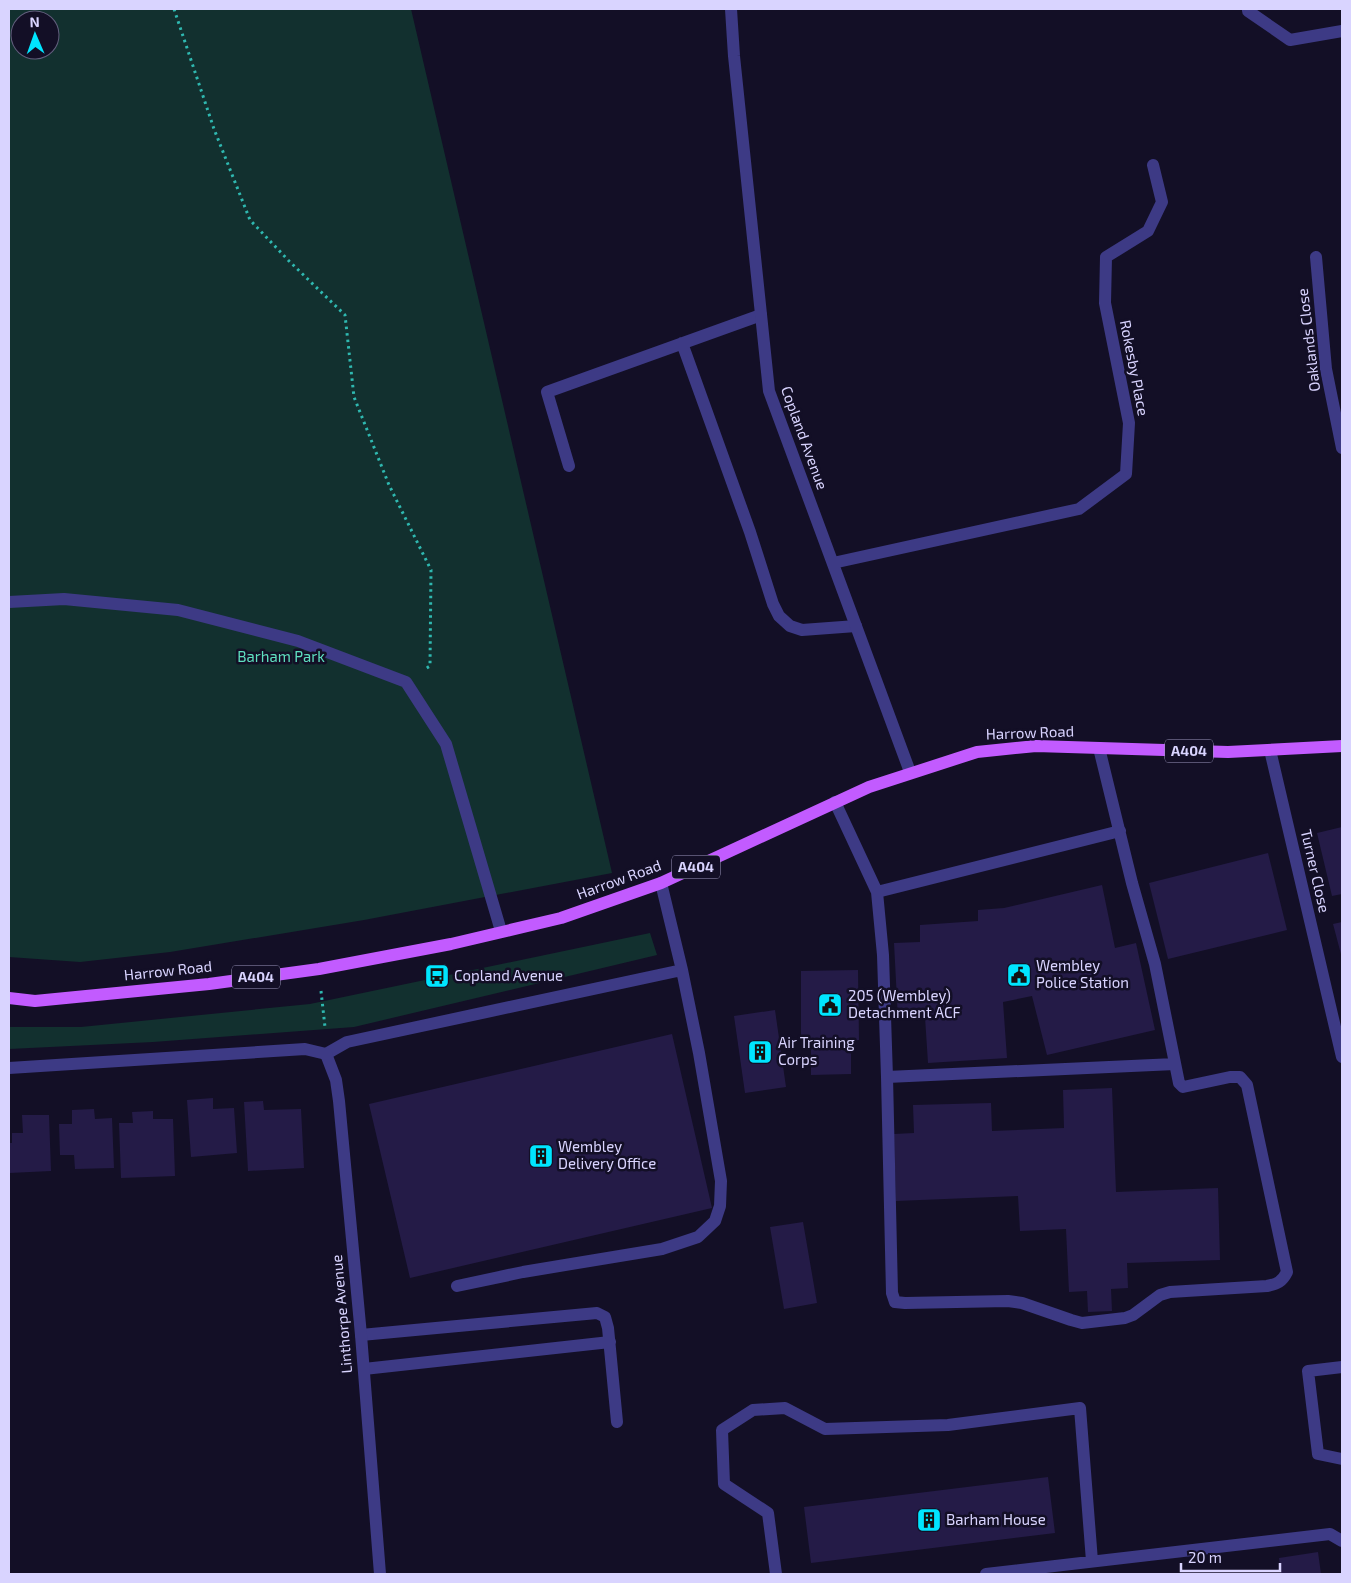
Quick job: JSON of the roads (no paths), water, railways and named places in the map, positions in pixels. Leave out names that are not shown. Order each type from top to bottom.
[{"type":"main road","name":"Harrow Road","points":[[9,998],[35,1001],[209,984],[319,969],[451,944],[561,918],[661,883],[869,786],[977,752],[1036,746],[1228,752],[1342,746]]},
{"type":"street","name":"Copland Avenue","points":[[732,9],[735,65],[769,391],[910,772]]},
{"type":"street","points":[[1248,9],[1248,11],[1290,40],[1342,31]]},
{"type":"street","name":"Rokesby Place","points":[[833,563],[1079,509],[1126,474],[1130,423],[1105,303],[1106,257],[1148,230],[1162,202],[1154,165]]},
{"type":"street","name":"Oaklands Close","points":[[1316,257],[1326,369],[1342,448]]},
{"type":"street","points":[[569,466],[547,392],[761,315]]},
{"type":"street","points":[[682,344],[774,604],[780,616],[790,626],[802,630],[856,626]]},
{"type":"street","points":[[9,602],[64,599],[178,610],[298,641],[406,682],[446,744],[501,931]]},
{"type":"street","points":[[835,802],[876,892],[883,955],[892,1293],[895,1302],[1008,1301],[1022,1303],[1082,1323],[1124,1318],[1133,1315],[1160,1295],[1170,1292],[1277,1284],[1283,1280],[1287,1272],[1247,1085],[1240,1077],[1230,1077],[1183,1087],[1179,1083],[1155,964],[1099,748]]},
{"type":"street","name":"Turner Close","points":[[1270,750],[1342,1057]]},
{"type":"street","points":[[876,892],[1120,831]]},
{"type":"street","points":[[458,1286],[523,1272],[662,1249],[698,1237],[716,1220],[720,1206],[721,1181],[699,1053],[682,970],[661,883]]},
{"type":"street","points":[[9,1068],[304,1049],[321,1052],[347,1042],[682,970]]},
{"type":"street","name":"Linthorpe Avenue","points":[[321,1052],[336,1080],[339,1101],[361,1334],[380,1574]]},
{"type":"street","points":[[887,1077],[1175,1064]]},
{"type":"street","points":[[361,1334],[597,1313],[605,1317],[610,1342],[618,1422]]},
{"type":"street","points":[[364,1369],[610,1342]]},
{"type":"street","points":[[1342,1367],[1308,1371],[1318,1454],[1342,1459]]},
{"type":"street","points":[[776,1574],[768,1513],[724,1484],[722,1430],[753,1410],[785,1408],[825,1429],[948,1424],[1080,1408],[1092,1561]]},
{"type":"street","points":[[986,1574],[1330,1534],[1342,1542]]},
{"type":"place","name":"Wembley Police Station","points":[[1019,975]]},
{"type":"place","name":"Copland Avenue","points":[[437,976]]},
{"type":"place","name":"205 (Wembley) Detachment ACF","points":[[830,1005]]},
{"type":"place","name":"Air Training Corps","points":[[760,1052]]},
{"type":"place","name":"Wembley Delivery Office","points":[[541,1156]]},
{"type":"place","name":"Barham House","points":[[929,1520]]},
{"type":"park label","name":"Barham Park","points":[[281,657]]}]
